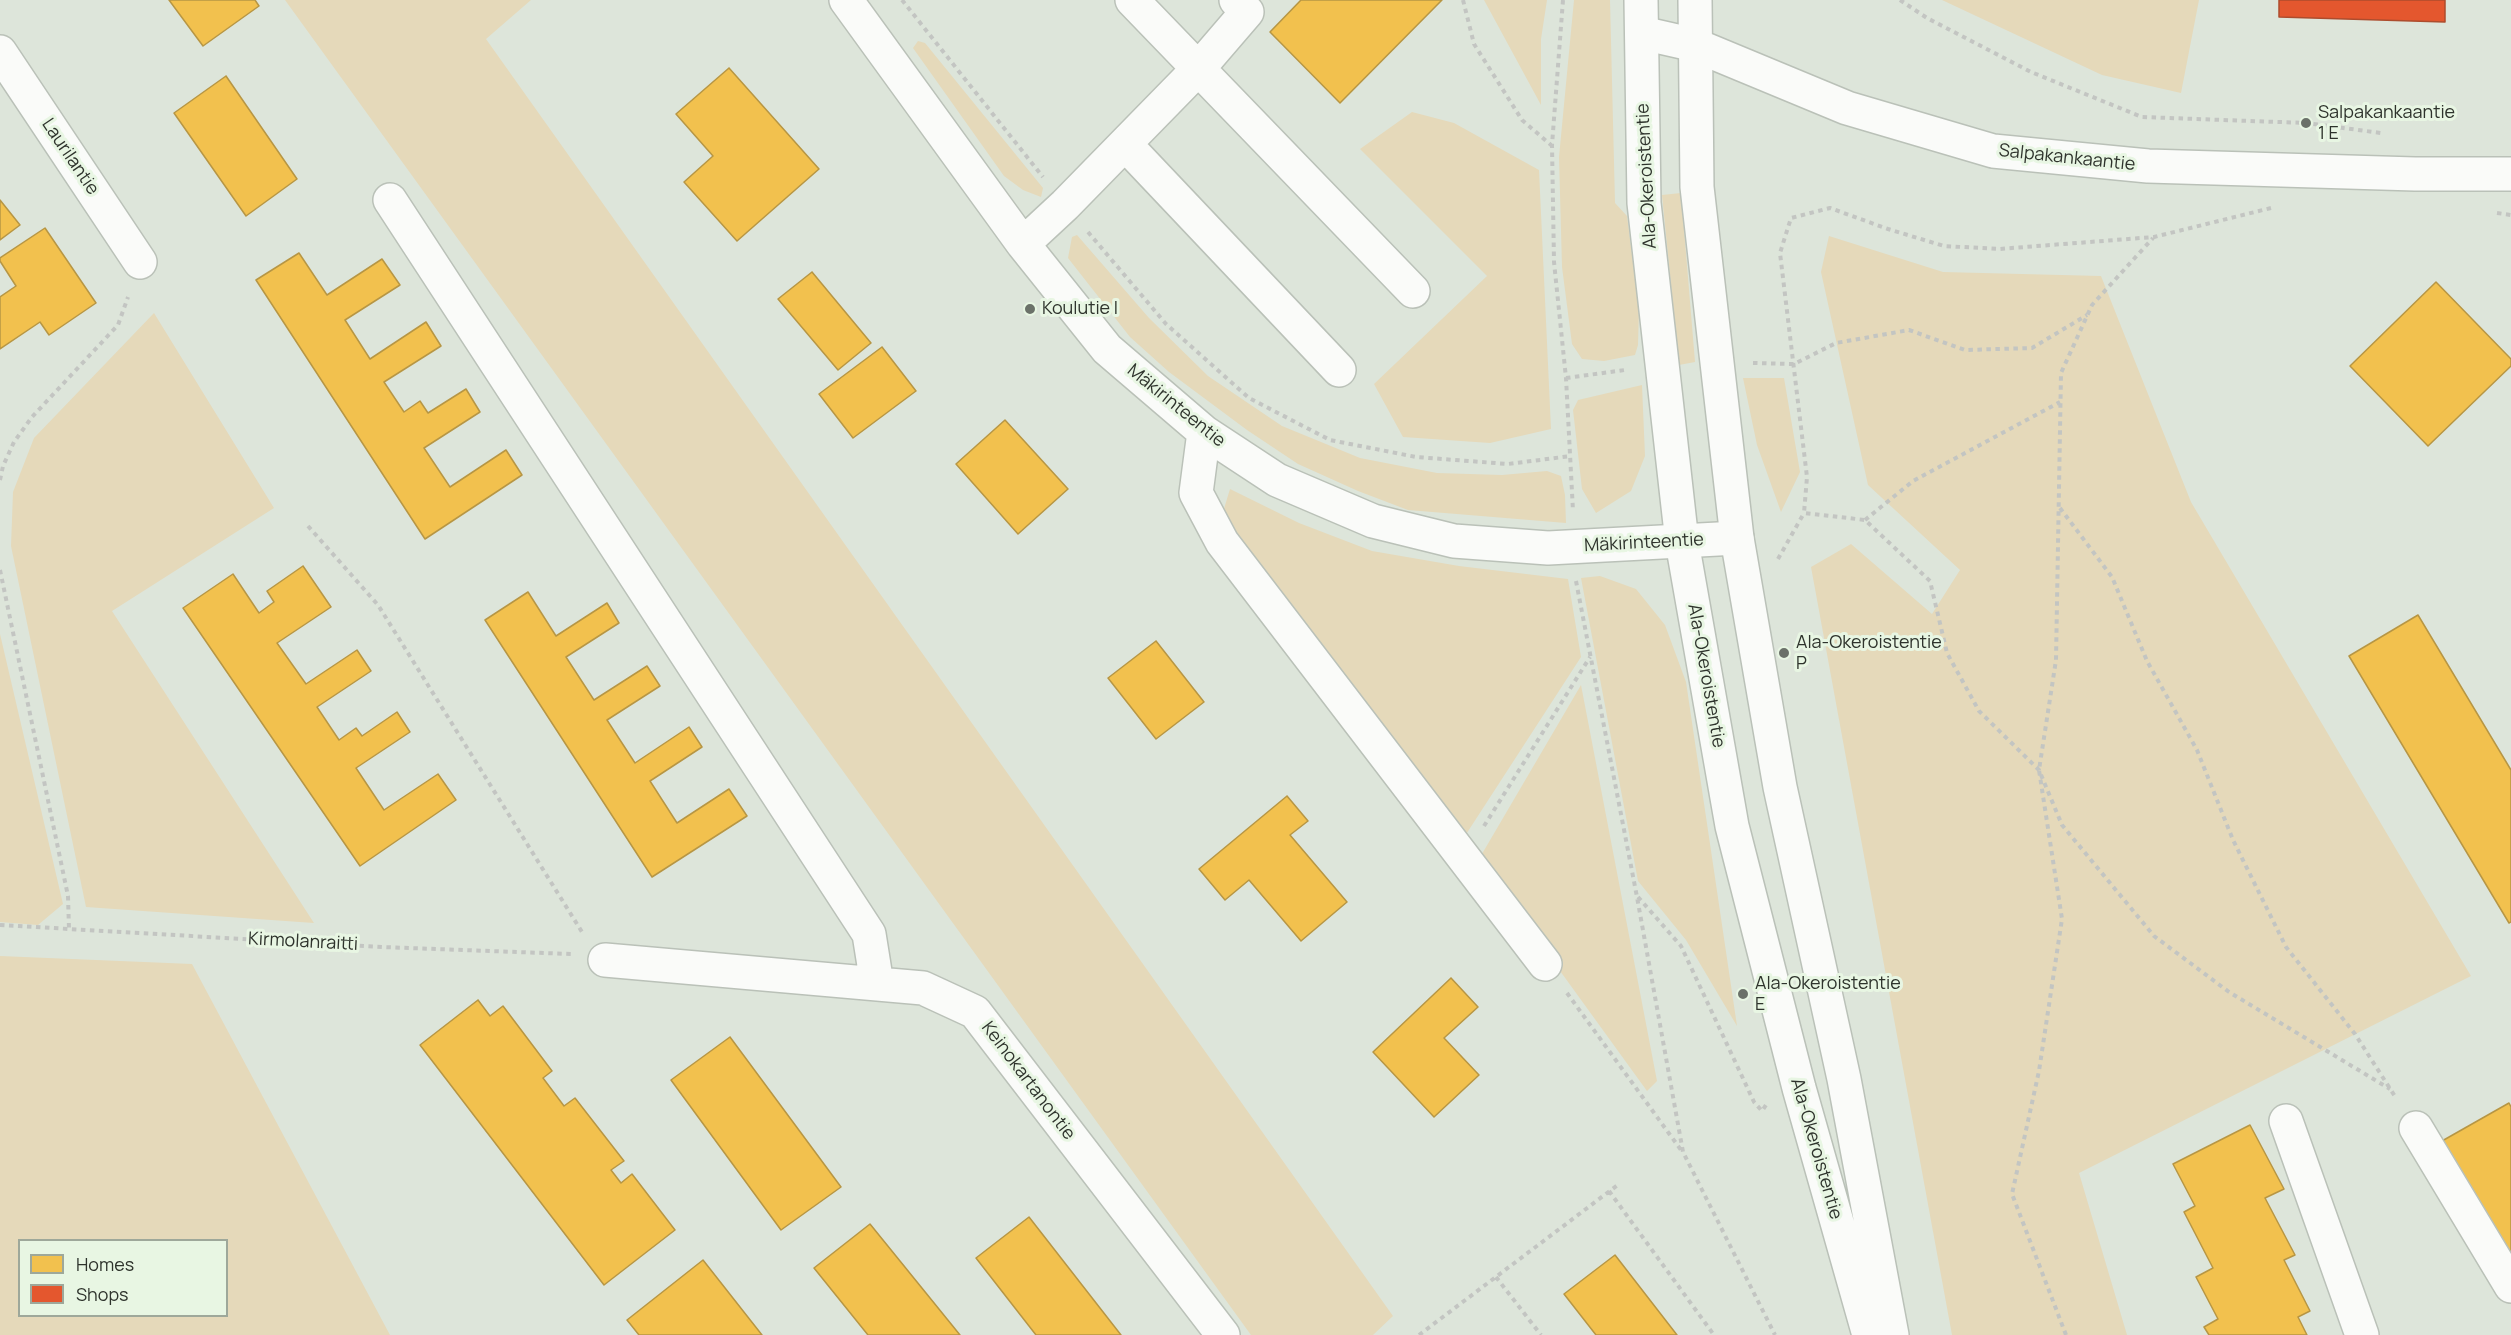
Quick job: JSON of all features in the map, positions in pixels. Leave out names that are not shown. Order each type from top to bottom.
[{"type":"street","name":"Mäkirinteentie","points":[[846,0],[1023,244],[1107,349],[1204,432],[1277,480],[1373,521],[1454,541],[1548,548],[1737,538]]},
{"type":"street","points":[[1132,0],[1413,291]]},
{"type":"street","points":[[1023,244],[1065,205],[1198,69],[1247,12],[1236,0]]},
{"type":"street","name":"Ala-Okeroistentie","points":[[1641,0],[1644,203],[1683,542],[1732,826],[1799,1088],[1869,1335]]},
{"type":"street","name":"Ala-Okeroistentie","points":[[1695,0],[1697,187],[1737,538],[1780,787],[1844,1079],[1892,1335]]},
{"type":"street","name":"Salpakankaantie","points":[[1642,33],[1695,45],[1847,108],[1993,151],[2148,166],[2415,174],[2511,174]]},
{"type":"street","name":"Laurilantie","points":[[0,52],[140,262]]},
{"type":"street","points":[[1125,144],[1339,370]]},
{"type":"street","points":[[390,200],[869,934],[878,984]]},
{"type":"street","points":[[1204,432],[1196,493],[1222,542],[1545,964]]},
{"type":"street","name":"Keinokartanontie","points":[[600,957],[923,988],[975,1012],[1223,1335]]},
{"type":"street","points":[[2286,1121],[2362,1335]]},
{"type":"street","points":[[2416,1128],[2511,1286]]},
{"type":"path","points":[[902,0],[1065,205],[1166,324],[1249,398],[1330,440],[1416,457],[1508,464],[1570,456]]},
{"type":"path","points":[[1463,0],[1474,45],[1522,120],[1552,145]]},
{"type":"path","points":[[1563,0],[1552,145],[1554,262],[1566,378],[1574,517]]},
{"type":"path","points":[[1900,0],[1927,18],[2031,72],[2142,117],[2306,123],[2388,135]]},
{"type":"path","points":[[2278,207],[2154,237],[1999,249],[1944,246],[1830,208],[1791,218],[1780,253],[1807,477],[1804,513],[1864,520],[1930,580],[1947,653],[1979,711],[2039,770],[2062,825],[2154,936],[2229,992],[2390,1089]]},
{"type":"path","points":[[2066,1335],[2012,1194],[2039,1071],[2062,919],[2039,770],[2056,660],[2061,373],[2092,305],[2154,237]]},
{"type":"path","points":[[0,480],[3,466],[14,442],[32,417],[118,325],[140,262]]},
{"type":"path","points":[[1751,363],[1794,364],[1836,343],[1909,330],[1965,350],[2032,348],[2087,315]]},
{"type":"path","points":[[1566,378],[1624,370]]},
{"type":"path","points":[[1864,520],[1913,481],[2061,402]]},
{"type":"path","points":[[2060,507],[2112,577],[2147,661],[2197,750],[2233,840],[2286,947],[2355,1034],[2416,1128]]},
{"type":"path","points":[[308,526],[378,605],[600,957]]},
{"type":"path","points":[[0,570],[68,896],[69,929]]},
{"type":"path","points":[[1575,575],[1683,1152]]},
{"type":"path","points":[[1464,859],[1590,656]]},
{"type":"path","points":[[1637,897],[1681,946],[1754,1102],[1762,1111],[1767,1103]]},
{"type":"path","name":"Kirmolanraitti","points":[[0,925],[600,957]]},
{"type":"path","points":[[1545,964],[1683,1152],[1775,1335]]},
{"type":"path","points":[[1419,1335],[1619,1184]]},
{"type":"path","points":[[1609,1191],[1714,1335]]},
{"type":"path","points":[[1496,1277],[1541,1335]]},
{"type":"shaded area","points":[[285,0],[531,0],[486,39],[1393,1316],[1373,1335],[1251,1335]]},
{"type":"shaded area","points":[[1484,0],[1547,0],[1541,39],[1541,105]]},
{"type":"shaded area","points":[[1574,0],[1610,0],[1615,203],[1627,216],[1639,308],[1638,345],[1635,355],[1604,361],[1582,359],[1572,344],[1562,267],[1559,157]]},
{"type":"shaded area","points":[[1942,0],[2199,0],[2181,93],[2102,75]]},
{"type":"shaded area","points":[[918,41],[925,43],[1043,188],[1041,197],[1023,190],[1004,176],[913,48]]},
{"type":"shaded area","points":[[1412,112],[1454,123],[1539,170],[1551,429],[1490,443],[1403,437],[1374,384],[1487,276],[1360,149]]},
{"type":"shaded area","points":[[1681,193],[1695,362],[1679,365],[1662,195]]},
{"type":"shaded area","points":[[1077,235],[1149,318],[1208,376],[1282,426],[1360,458],[1437,473],[1502,475],[1547,471],[1561,476],[1565,495],[1566,523],[1408,510],[1298,464],[1247,430],[1169,372],[1130,337],[1068,258],[1072,237]]},
{"type":"shaded area","points":[[1829,236],[1943,272],[2101,276],[2191,502],[2471,976],[2079,1173],[2127,1335],[1952,1335],[1811,567],[1851,544],[1932,614],[1960,570],[1868,485],[1821,272]]},
{"type":"shaded area","points":[[154,313],[274,508],[112,611],[314,923],[86,907],[11,546],[13,492],[34,438]]},
{"type":"shaded area","points":[[1743,378],[1784,378],[1800,472],[1781,512],[1757,445]]},
{"type":"shaded area","points":[[1642,385],[1645,456],[1631,491],[1596,513],[1582,489],[1573,410],[1578,400]]},
{"type":"shaded area","points":[[1230,489],[1299,523],[1372,551],[1459,566],[1568,579],[1581,657],[1463,839],[1231,537],[1223,512]]},
{"type":"shaded area","points":[[1600,576],[1636,589],[1665,625],[1686,682],[1737,1026],[1686,940],[1638,881],[1581,578]]},
{"type":"shaded area","points":[[0,634],[63,904],[38,925],[0,922]]},
{"type":"shaded area","points":[[1581,685],[1657,1081],[1647,1091],[1479,859]]},
{"type":"shaded area","points":[[0,956],[192,964],[390,1335],[0,1335]]},
{"type":"building: Homes","points":[[169,0],[255,0],[259,6],[203,46]]},
{"type":"building: Homes","points":[[1301,0],[1442,0],[1340,103],[1270,32]]},
{"type":"building: Homes","points":[[729,68],[819,169],[737,241],[684,182],[713,156],[676,114]]},
{"type":"building: Homes","points":[[226,76],[297,179],[246,216],[174,113]]},
{"type":"building: Homes","points":[[0,200],[20,225],[0,240]]},
{"type":"building: Homes","points":[[45,228],[96,303],[49,335],[40,322],[0,349],[0,297],[16,286],[0,258]]},
{"type":"building: Homes","points":[[299,253],[327,295],[382,259],[400,285],[345,320],[370,359],[426,322],[441,346],[384,382],[404,412],[420,401],[428,413],[466,389],[480,412],[424,448],[450,487],[506,450],[522,475],[425,539],[256,280]]},
{"type":"building: Homes","points":[[812,272],[871,343],[838,370],[778,299]]},
{"type":"building: Homes","points":[[2436,282],[2511,359],[2511,366],[2428,446],[2350,366]]},
{"type":"building: Homes","points":[[882,347],[916,391],[853,438],[819,394]]},
{"type":"building: Homes","points":[[1005,420],[1068,489],[1018,534],[956,464]]},
{"type":"building: Homes","points":[[303,566],[331,607],[277,643],[306,684],[357,650],[371,671],[317,707],[339,740],[356,728],[362,736],[397,712],[410,732],[356,768],[384,810],[438,774],[456,800],[360,866],[183,608],[233,574],[259,613],[274,602],[267,591]]},
{"type":"building: Homes","points":[[528,592],[556,636],[607,603],[619,623],[566,657],[594,700],[647,666],[660,686],[607,720],[635,763],[689,727],[702,747],[650,781],[677,823],[729,789],[747,816],[652,877],[485,620]]},
{"type":"building: Homes","points":[[2418,615],[2511,770],[2511,922],[2509,923],[2349,656]]},
{"type":"building: Homes","points":[[1156,641],[1204,702],[1156,739],[1108,678]]},
{"type":"building: Homes","points":[[1287,796],[1308,821],[1290,835],[1347,902],[1301,941],[1249,880],[1225,900],[1199,869]]},
{"type":"building: Homes","points":[[1451,978],[1478,1007],[1444,1038],[1479,1075],[1434,1117],[1373,1052]]},
{"type":"building: Homes","points":[[478,1000],[490,1016],[503,1006],[552,1071],[543,1078],[564,1106],[575,1098],[624,1161],[611,1170],[621,1183],[632,1174],[675,1230],[604,1285],[420,1045]]},
{"type":"building: Homes","points":[[730,1037],[841,1187],[781,1230],[671,1080]]},
{"type":"building: Homes","points":[[2509,1103],[2511,1107],[2511,1260],[2442,1141]]},
{"type":"building: Homes","points":[[2250,1125],[2284,1189],[2265,1198],[2295,1255],[2284,1260],[2310,1311],[2298,1317],[2307,1335],[2209,1335],[2204,1327],[2218,1319],[2196,1277],[2213,1268],[2184,1212],[2195,1206],[2173,1164]]},
{"type":"building: Homes","points":[[1029,1217],[1121,1335],[1036,1335],[976,1258]]},
{"type":"building: Homes","points":[[870,1224],[960,1335],[868,1335],[814,1268]]},
{"type":"building: Homes","points":[[1615,1255],[1677,1335],[1596,1335],[1564,1294]]},
{"type":"building: Homes","points":[[703,1260],[762,1335],[639,1335],[627,1320]]},
{"type":"building: Shops","points":[[2279,0],[2445,0],[2445,22],[2279,17]]},
{"type":"place","name":"Salpakankaantie 1 E","points":[[2306,123]]},
{"type":"place","name":"Koulutie I","points":[[1030,309]]},
{"type":"place","name":"Ala-Okeroistentie P","points":[[1784,653]]},
{"type":"place","name":"Ala-Okeroistentie E","points":[[1743,994]]}]
